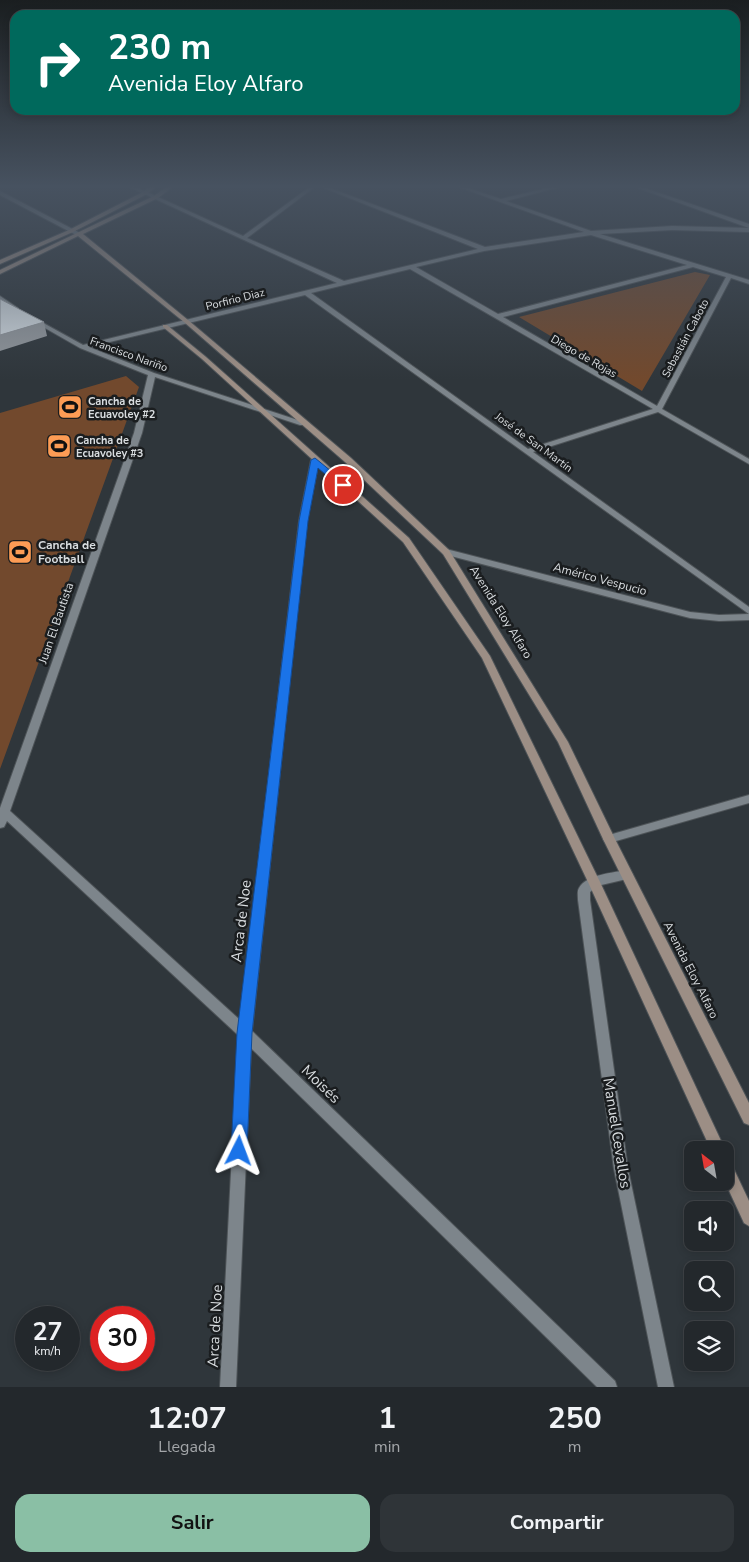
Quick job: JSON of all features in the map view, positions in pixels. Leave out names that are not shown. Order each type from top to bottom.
[{"type":"street","points":[[0,262],[26,251]]},
{"type":"street","points":[[0,272],[46,251]]},
{"type":"street","name":"Avenida Eloy Alfaro","points":[[99,251],[186,321],[348,460],[446,552],[563,742],[609,839],[749,1118]]},
{"type":"street","points":[[271,251],[342,283]]},
{"type":"street","name":"Porfirio Diaz","points":[[82,347],[476,251]]},
{"type":"street","points":[[648,251],[749,282]]},
{"type":"street","points":[[496,316],[694,265]]},
{"type":"street","name":"Diego de Rojas","points":[[410,266],[749,462]]},
{"type":"street","name":"Sebastián Caboto","points":[[658,410],[730,276]]},
{"type":"street","name":"José de San Martín","points":[[305,292],[749,612]]},
{"type":"street","name":"Francisco Nariño","points":[[0,298],[23,314],[82,347],[152,374],[303,423]]},
{"type":"street","points":[[165,326],[204,358],[406,540],[487,658],[594,882],[714,1141]]},
{"type":"street","name":"Juan El Bautista","points":[[1,816],[138,433],[152,374]]},
{"type":"street","points":[[528,451],[658,410]]},
{"type":"street","name":"Arca de Noe","points":[[228,1387],[245,1033],[303,521],[315,460]]},
{"type":"street","name":"Américo Vespucio","points":[[446,552],[690,615],[719,618],[749,617]]},
{"type":"street","points":[[609,839],[749,799]]},
{"type":"street","name":"Moisés","points":[[1,816],[245,1033],[609,1387]]},
{"type":"street","points":[[594,882],[627,875]]},
{"type":"street","name":"Manuel Cevallos","points":[[594,882],[584,890],[584,900],[618,1150],[666,1387]]},
{"type":"street","points":[[734,1186],[749,1218]]},
{"type":"shaded area","points":[[695,272],[710,275],[642,391],[519,317]]},
{"type":"shaded area","points":[[126,376],[139,387],[0,769],[0,413]]},
{"type":"building","points":[[0,299],[44,322],[0,335]]},
{"type":"place","name":"Cancha de Ecuavoley #2","points":[[70,407]]},
{"type":"place","name":"Cancha de Ecuavoley #3","points":[[59,446]]},
{"type":"place","name":"Cancha de Football","points":[[20,552]]},
{"type":"route","points":[[239,1151],[245,1033],[303,521],[315,460],[343,485]]}]
